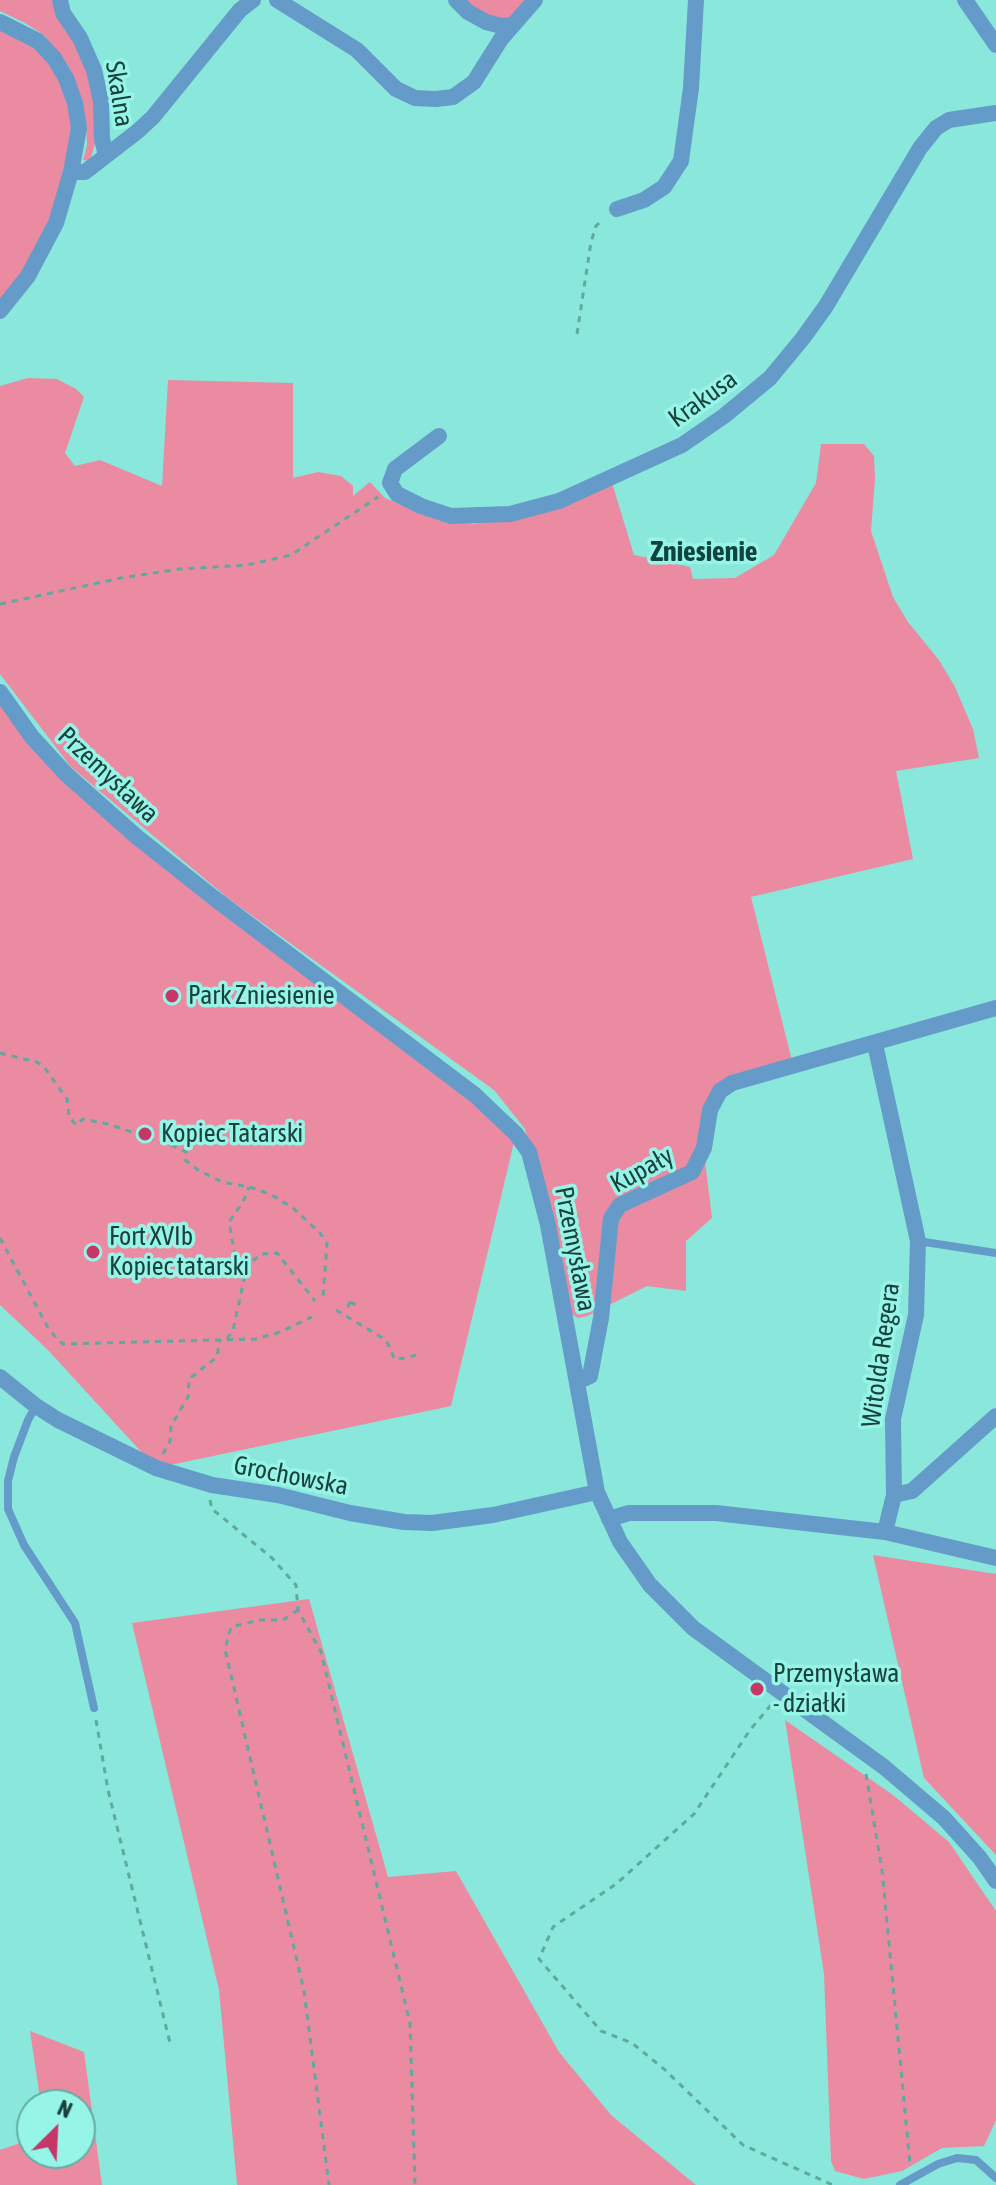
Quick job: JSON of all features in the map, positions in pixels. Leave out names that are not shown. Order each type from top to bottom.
[{"type":"street","name":"Skalna","points":[[60,0],[63,13],[80,38],[94,70],[106,155]]},
{"type":"street","points":[[71,172],[85,172],[153,117],[240,10],[253,0]]},
{"type":"street","points":[[277,0],[357,50],[396,89],[415,98],[453,97],[465,90],[474,82],[512,25],[535,0]]},
{"type":"street","points":[[456,0],[468,12],[486,22],[512,25]]},
{"type":"street","points":[[617,209],[644,200],[664,187],[681,161],[691,88],[696,0]]},
{"type":"street","points":[[965,0],[996,45]]},
{"type":"street","points":[[0,22],[38,41],[54,58],[66,78],[75,103],[79,128],[71,172],[56,223],[28,276],[0,311]]},
{"type":"street","name":"Krakusa","points":[[393,487],[397,494],[451,516],[510,514],[559,501],[682,445],[770,378],[803,338],[826,306],[920,148],[936,128],[949,120],[996,113]]},
{"type":"street","points":[[393,487],[390,483],[395,469],[439,436]]},
{"type":"street","name":"Przemysława","points":[[0,692],[32,737],[66,774],[137,837],[475,1095],[516,1134],[529,1152],[548,1225],[597,1492],[636,1566],[669,1606],[693,1628],[867,1754],[944,1818],[996,1881]]},
{"type":"street","name":"Kupały","points":[[577,1382],[590,1376],[601,1318],[611,1218],[620,1205],[692,1172],[704,1148],[710,1110],[720,1091],[732,1083],[996,1008]]},
{"type":"street","name":"Witolda Regera","points":[[875,1044],[918,1241],[916,1315],[893,1419],[894,1495],[885,1532]]},
{"type":"street","name":"Grochowska","points":[[0,1377],[36,1406],[106,1445],[156,1468],[212,1485],[278,1495],[350,1513],[404,1522],[464,1519],[597,1492]]},
{"type":"street","points":[[894,1495],[912,1491],[996,1416]]},
{"type":"street","points":[[609,1519],[629,1513],[716,1513],[885,1532],[996,1558]]},
{"type":"lane","points":[[918,1241],[996,1253]]},
{"type":"lane","points":[[36,1406],[14,1457],[8,1481],[8,1509],[24,1545],[75,1623],[94,1708]]},
{"type":"lane","points":[[900,2185],[938,2164],[957,2158],[976,2160],[996,2178]]},
{"type":"path","points":[[577,334],[596,226],[617,209]]},
{"type":"path","points":[[0,604],[121,578],[180,569],[247,565],[291,555],[393,487]]},
{"type":"path","points":[[0,1053],[37,1062],[44,1067],[67,1099],[69,1117],[76,1125],[83,1119],[108,1124],[173,1146],[186,1152],[185,1160],[198,1170],[222,1182],[272,1195],[293,1208],[327,1243],[323,1297]]},
{"type":"path","points":[[243,1279],[238,1273],[229,1222],[249,1187]]},
{"type":"path","points":[[0,1238],[47,1326],[63,1344],[256,1339],[312,1317]]},
{"type":"path","points":[[227,1339],[233,1330],[243,1279],[252,1260],[270,1252],[277,1253],[315,1301]]},
{"type":"path","points":[[345,1315],[349,1307]]},
{"type":"path","points":[[337,1311],[386,1340],[395,1360],[417,1355]]},
{"type":"path","points":[[156,1468],[170,1441],[171,1426],[188,1397],[189,1379],[217,1357],[220,1339]]},
{"type":"path","points":[[212,1485],[209,1492],[212,1509],[272,1558],[296,1585],[298,1610],[321,1652],[410,2023],[415,2185]]},
{"type":"path","points":[[298,1610],[283,1620],[259,1620],[231,1627],[225,1649],[304,1991],[329,2185]]},
{"type":"path","points":[[782,1693],[750,1730],[694,1814],[616,1884],[553,1927],[539,1959],[601,2031],[632,2043],[664,2069],[743,2145],[833,2185]]},
{"type":"path","points":[[94,1708],[108,1790],[170,2043]]},
{"type":"path","points":[[867,1754],[864,1765],[882,1870],[906,2146],[912,2179]]},
{"type":"shaded area","points":[[0,0],[53,0],[83,55],[92,81],[96,140],[90,161],[83,160],[87,145],[86,122],[69,67],[44,35],[0,11]]},
{"type":"shaded area","points":[[464,0],[530,0],[513,19],[497,20],[479,14]]},
{"type":"shaded area","points":[[0,22],[38,41],[75,103],[56,223],[0,311]]},
{"type":"shaded area","points":[[28,378],[57,379],[84,397],[65,453],[75,466],[100,460],[162,486],[168,380],[293,383],[293,478],[318,472],[341,476],[353,486],[353,496],[370,482],[385,498],[433,517],[473,524],[531,515],[612,483],[634,555],[690,567],[693,579],[735,578],[774,555],[816,483],[821,444],[864,444],[874,456],[871,531],[893,597],[955,687],[973,729],[979,758],[896,771],[913,859],[751,897],[792,1061],[722,1080],[700,1121],[712,1218],[686,1241],[686,1291],[647,1286],[587,1316],[578,1318],[570,1313],[525,1129],[494,1090],[229,899],[71,767],[0,674],[0,386]]},
{"type":"shaded area","name":"Park Zniesienie","points":[[0,692],[66,774],[516,1134],[451,1406],[156,1468],[47,1349],[0,1305]]},
{"type":"shaded area","points":[[873,1555],[996,1574],[996,1855],[924,1778]]},
{"type":"shaded area","points":[[309,1599],[388,1877],[456,1871],[559,2052],[611,2115],[696,2185],[237,2185],[219,1990],[132,1623]]},
{"type":"shaded area","points":[[785,1720],[893,1795],[949,1842],[996,1911],[996,2120],[984,2146],[942,2148],[902,2171],[864,2179],[835,2171],[831,2161],[824,1974]]},
{"type":"shaded area","points":[[30,2031],[84,2052],[89,2089],[39,2089]]},
{"type":"shaded area","points":[[96,2141],[102,2185],[0,2185],[0,2150],[16,2144],[16,2169],[96,2169]]},
{"type":"place","name":"Park Zniesienie","points":[[172,996]]},
{"type":"place","name":"Kopiec Tatarski","points":[[145,1134]]},
{"type":"place","name":"Fort XVIb Kopiec tatarski","points":[[93,1252]]},
{"type":"place","name":"Przemysława - działki","points":[[757,1689]]},
{"type":"district","name":"Zniesienie","points":[[704,552]]}]
